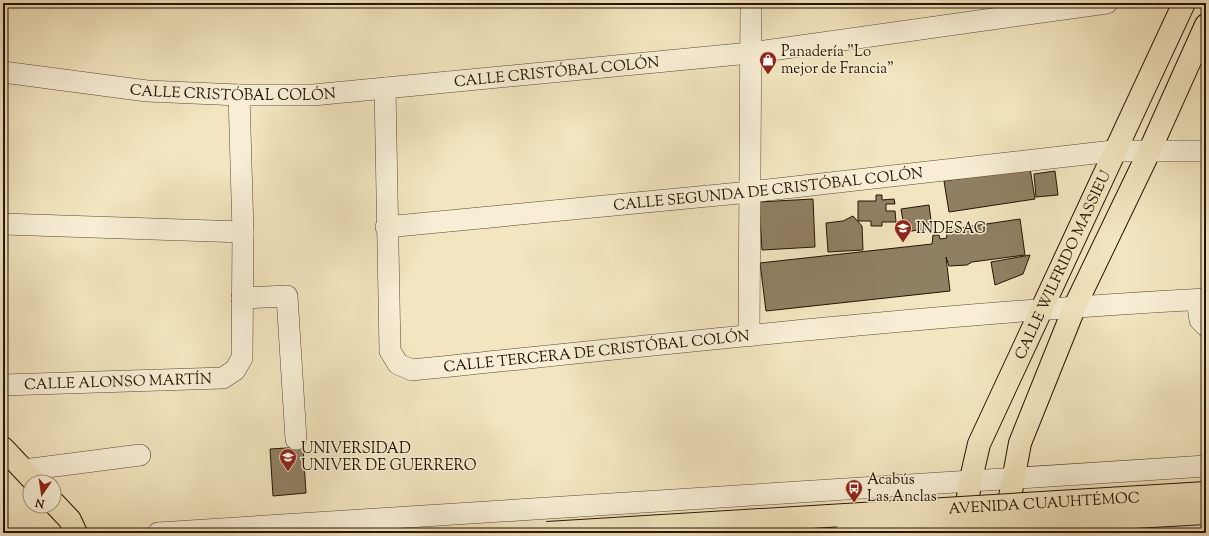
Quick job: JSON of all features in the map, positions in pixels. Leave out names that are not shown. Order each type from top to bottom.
[{"type":"main road","name":"CALLE WILFRIDO MASSIEU","points":[[963,533],[970,482],[979,444],[1113,151],[1184,3]]},
{"type":"main road","name":"CALLE WILFRIDO MASSIEU","points":[[1003,533],[1020,443],[1075,306],[1149,152],[1206,25]]},
{"type":"main road","points":[[3,448],[28,474]]},
{"type":"main road","name":"AVENIDA CUAUHTÉMOC","points":[[547,533],[1206,493]]},
{"type":"main road","points":[[62,512],[70,520],[76,533]]},
{"type":"main road","name":"AVENIDA CUAUHTÉMOC","points":[[846,533],[1206,513]]},
{"type":"street","points":[[749,336],[751,3]]},
{"type":"street","name":"CALLE CRISTÓBAL COLÓN","points":[[3,72],[147,91],[239,94],[313,94],[750,53],[1107,3]]},
{"type":"street","name":"CALLE TERCERA DE CRISTÓBAL COLÓN","points":[[385,88],[386,227],[390,351],[398,364],[412,370],[749,336],[1075,306],[1202,299]]},
{"type":"street","name":"CALLE ALONSO MARTÍN","points":[[3,385],[223,378],[236,370],[242,358],[243,232],[239,94]]},
{"type":"street","name":"CALLE SEGUNDA DE CRISTÓBAL COLÓN","points":[[386,227],[750,192],[1113,151],[1206,151]]},
{"type":"street","points":[[3,224],[243,232]]},
{"type":"street","points":[[242,298],[287,296],[296,439]]},
{"type":"street","points":[[1202,299],[1200,320],[1206,326]]},
{"type":"street","points":[[40,474],[140,455]]},
{"type":"street","points":[[158,533],[1206,466]]},
{"type":"street","points":[[1088,533],[1206,526]]},
{"type":"building","points":[[1030,168],[1035,199],[949,212],[944,181]]},
{"type":"building","points":[[1055,171],[1058,195],[1036,197],[1034,174]]},
{"type":"building","points":[[876,195],[882,195],[882,200],[894,199],[895,204],[886,204],[886,211],[895,211],[896,222],[882,222],[882,226],[871,226],[871,221],[858,221],[858,201],[876,201]]},
{"type":"building","points":[[813,199],[815,247],[762,250],[759,202]]},
{"type":"building","points":[[929,205],[932,228],[905,232],[901,209]]},
{"type":"building","points":[[853,216],[862,226],[863,250],[828,252],[826,223],[843,221]]},
{"type":"building","points":[[1020,219],[1025,255],[972,262],[967,265],[949,266],[946,257],[950,291],[766,311],[760,263],[932,244],[933,235],[939,235],[940,239],[947,238],[946,230]]},
{"type":"building","points":[[1030,255],[1023,274],[995,285],[991,262]]},
{"type":"building","name":"UNIVERSIDAD UNIVER DE GUERRERO","points":[[303,447],[306,493],[273,496],[270,449]]},
{"type":"place","name":"Panadería \"Lo mejor de Francia\"","points":[[768,75]]},
{"type":"place","name":"INDESAG","points":[[903,243]]},
{"type":"place","name":"UNIVERSIDAD UNIVER DE GUERRERO","points":[[288,472]]},
{"type":"place","name":"Acabús Las Anclas","points":[[854,503]]}]
